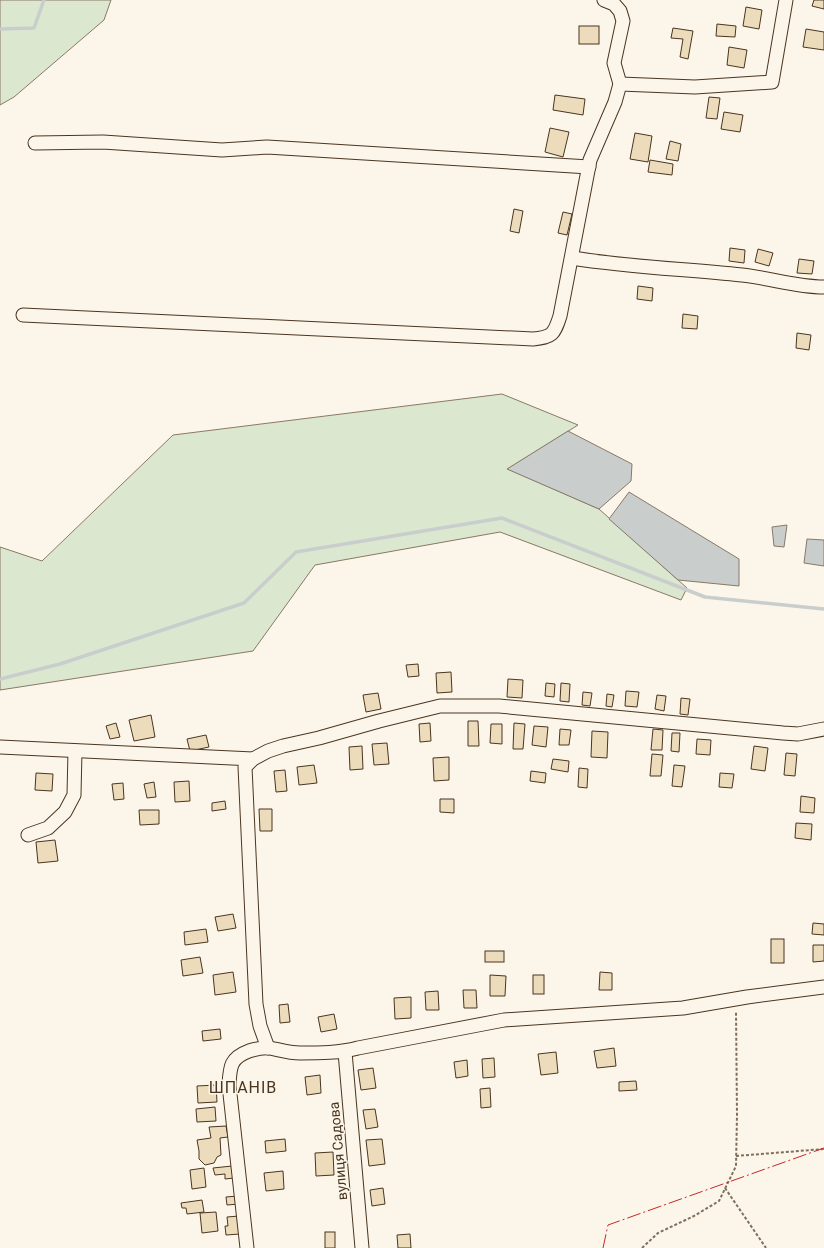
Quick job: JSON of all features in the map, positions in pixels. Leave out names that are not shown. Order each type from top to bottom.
[{"type":"street","points":[[23,315],[532,339],[543,338],[552,334],[557,326],[560,316],[590,160],[615,102],[620,84],[614,63],[623,21],[620,11],[614,4],[604,0]]},
{"type":"street","points":[[620,84],[695,87],[772,82],[786,0]]},
{"type":"street","points":[[35,143],[103,142],[222,150],[267,147],[589,167]]},
{"type":"street","points":[[572,258],[602,263],[745,275],[797,285],[824,287]]},
{"type":"street","points":[[268,1048],[260,1026],[256,1004],[245,767],[253,759],[283,746],[440,706],[499,706],[798,734],[824,729]]},
{"type":"street","points":[[0,747],[253,759]]},
{"type":"street","points":[[28,835],[48,828],[65,812],[74,795],[75,751]]},
{"type":"street","points":[[247,1248],[229,1085],[230,1072],[234,1060],[240,1054],[260,1048],[299,1053],[345,1052],[358,1048],[504,1020],[683,1008],[824,987]]},
{"type":"street","name":"вулиця Садова","points":[[345,1052],[362,1248]]},
{"type":"path","points":[[642,1248],[658,1232],[694,1216],[719,1200],[736,1166],[736,999]]},
{"type":"path","points":[[736,1156],[824,1149]]},
{"type":"path","points":[[725,1188],[766,1248]]},
{"type":"green space","points":[[0,0],[111,0],[104,20],[14,97],[0,105]]},
{"type":"green space","points":[[502,394],[578,425],[508,469],[599,509],[687,588],[681,600],[500,532],[315,565],[253,651],[0,690],[0,547],[42,561],[173,435]]},
{"type":"shaded area","points":[[568,431],[632,464],[631,481],[599,509],[507,469]]},
{"type":"shaded area","points":[[629,492],[739,559],[739,586],[678,580],[609,519]]},
{"type":"shaded area","points":[[787,525],[784,547],[774,546],[772,527]]},
{"type":"shaded area","points":[[807,539],[824,540],[824,566],[804,563]]},
{"type":"building","points":[[814,0],[824,0],[824,9],[812,6]]},
{"type":"building","points":[[746,7],[762,10],[759,29],[743,26]]},
{"type":"building","points":[[717,24],[736,26],[735,37],[716,36]]},
{"type":"building","points":[[579,26],[599,26],[599,44],[579,44]]},
{"type":"building","points":[[673,28],[693,31],[688,59],[680,57],[683,39],[671,38]]},
{"type":"building","points":[[806,29],[824,32],[824,50],[803,47]]},
{"type":"building","points":[[729,47],[747,50],[744,68],[727,65]]},
{"type":"building","points":[[555,95],[585,99],[583,115],[553,110]]},
{"type":"building","points":[[709,97],[720,98],[717,119],[706,118]]},
{"type":"building","points":[[724,112],[743,115],[740,132],[721,129]]},
{"type":"building","points":[[550,128],[569,132],[563,157],[545,152]]},
{"type":"building","points":[[635,133],[652,136],[648,162],[630,159]]},
{"type":"building","points":[[670,141],[681,144],[678,161],[666,159]]},
{"type":"building","points":[[650,160],[673,164],[672,175],[648,172]]},
{"type":"building","points":[[514,209],[523,211],[519,233],[510,231]]},
{"type":"building","points":[[563,212],[572,214],[567,235],[558,233]]},
{"type":"building","points":[[730,248],[745,250],[744,263],[729,261]]},
{"type":"building","points":[[758,249],[773,253],[769,266],[755,262]]},
{"type":"building","points":[[799,259],[814,261],[812,274],[797,273]]},
{"type":"building","points":[[638,286],[653,288],[652,301],[637,299]]},
{"type":"building","points":[[683,314],[698,316],[697,329],[682,328]]},
{"type":"building","points":[[797,333],[811,335],[809,350],[796,348]]},
{"type":"building","points":[[418,664],[419,676],[408,677],[406,665]]},
{"type":"building","points":[[451,672],[452,692],[437,693],[436,673]]},
{"type":"building","points":[[508,679],[523,680],[522,698],[507,697]]},
{"type":"building","points":[[546,683],[555,684],[554,697],[545,696]]},
{"type":"building","points":[[561,683],[570,684],[569,702],[560,701]]},
{"type":"building","points":[[626,691],[639,692],[637,707],[625,706]]},
{"type":"building","points":[[583,692],[592,693],[590,706],[582,705]]},
{"type":"building","points":[[378,693],[381,709],[366,712],[363,695]]},
{"type":"building","points":[[607,694],[614,695],[612,707],[606,706]]},
{"type":"building","points":[[657,695],[666,696],[664,711],[655,709]]},
{"type":"building","points":[[681,698],[690,699],[688,715],[680,714]]},
{"type":"building","points":[[151,715],[155,737],[134,741],[129,720]]},
{"type":"building","points":[[468,721],[478,721],[479,746],[468,746]]},
{"type":"building","points":[[116,723],[120,737],[110,739],[106,726]]},
{"type":"building","points":[[430,723],[431,741],[420,742],[419,724]]},
{"type":"building","points":[[514,723],[525,724],[523,749],[513,749]]},
{"type":"building","points":[[491,724],[502,724],[502,744],[490,743]]},
{"type":"building","points":[[534,726],[548,727],[546,747],[532,745]]},
{"type":"building","points":[[560,729],[571,730],[569,745],[559,745]]},
{"type":"building","points":[[653,729],[663,730],[662,750],[651,750]]},
{"type":"building","points":[[592,731],[608,732],[607,758],[591,757]]},
{"type":"building","points":[[672,733],[680,733],[679,752],[671,751]]},
{"type":"building","points":[[206,735],[209,747],[190,751],[187,739]]},
{"type":"building","points":[[697,739],[711,740],[710,755],[696,754]]},
{"type":"building","points":[[387,743],[389,764],[374,765],[372,744]]},
{"type":"building","points":[[362,746],[363,769],[350,770],[349,747]]},
{"type":"building","points":[[754,746],[768,748],[765,771],[751,769]]},
{"type":"building","points":[[786,753],[797,754],[795,776],[784,775]]},
{"type":"building","points":[[652,754],[663,755],[661,776],[650,776]]},
{"type":"building","points":[[449,757],[449,780],[434,781],[433,758]]},
{"type":"building","points":[[553,759],[569,761],[568,772],[551,769]]},
{"type":"building","points":[[314,765],[317,783],[299,785],[297,767]]},
{"type":"building","points":[[674,765],[685,766],[682,787],[672,786]]},
{"type":"building","points":[[579,768],[588,769],[587,788],[578,787]]},
{"type":"building","points":[[285,770],[287,791],[276,792],[274,771]]},
{"type":"building","points":[[531,771],[546,773],[545,783],[530,781]]},
{"type":"building","points":[[36,773],[53,774],[52,791],[35,790]]},
{"type":"building","points":[[720,773],[734,774],[732,788],[719,787]]},
{"type":"building","points":[[189,781],[190,801],[175,802],[174,782]]},
{"type":"building","points":[[154,782],[156,797],[147,798],[144,784]]},
{"type":"building","points":[[123,783],[124,799],[114,800],[112,784]]},
{"type":"building","points":[[801,796],[815,798],[814,813],[800,812]]},
{"type":"building","points":[[440,799],[454,799],[454,813],[440,812]]},
{"type":"building","points":[[225,801],[226,809],[212,811],[212,803]]},
{"type":"building","points":[[259,809],[272,809],[272,831],[260,831]]},
{"type":"building","points":[[139,810],[159,810],[159,824],[140,825]]},
{"type":"building","points":[[796,823],[812,824],[811,840],[795,838]]},
{"type":"building","points":[[55,840],[58,861],[38,863],[36,842]]},
{"type":"building","points":[[233,914],[236,928],[218,931],[215,917]]},
{"type":"building","points":[[813,923],[824,924],[824,935],[812,934]]},
{"type":"building","points":[[206,929],[208,942],[185,945],[184,932]]},
{"type":"building","points":[[771,939],[784,939],[784,963],[771,963]]},
{"type":"building","points":[[813,945],[824,945],[824,961],[813,962]]},
{"type":"building","points":[[485,951],[504,951],[504,962],[485,962]]},
{"type":"building","points":[[200,957],[203,973],[183,976],[181,960]]},
{"type":"building","points":[[233,972],[236,992],[215,995],[213,975]]},
{"type":"building","points":[[600,972],[612,973],[612,990],[599,990]]},
{"type":"building","points":[[490,975],[506,976],[505,996],[490,996]]},
{"type":"building","points":[[533,975],[544,975],[544,994],[533,994]]},
{"type":"building","points":[[463,990],[476,990],[477,1008],[464,1008]]},
{"type":"building","points":[[438,991],[439,1010],[426,1010],[425,992]]},
{"type":"building","points":[[411,997],[411,1018],[395,1019],[394,998]]},
{"type":"building","points":[[288,1004],[290,1022],[280,1023],[279,1005]]},
{"type":"building","points":[[334,1014],[337,1029],[321,1032],[318,1017]]},
{"type":"building","points":[[220,1029],[221,1039],[203,1041],[202,1031]]},
{"type":"building","points":[[614,1048],[616,1066],[597,1068],[594,1051]]},
{"type":"building","points":[[556,1052],[558,1073],[541,1075],[538,1054]]},
{"type":"building","points":[[494,1058],[495,1077],[483,1078],[482,1059]]},
{"type":"building","points":[[467,1060],[468,1076],[456,1078],[454,1062]]},
{"type":"building","points":[[373,1068],[376,1088],[361,1090],[358,1070]]},
{"type":"building","points":[[320,1075],[321,1093],[307,1095],[305,1077]]},
{"type":"building","points":[[636,1081],[637,1090],[619,1091],[619,1082]]},
{"type":"building","points":[[216,1085],[217,1102],[198,1103],[197,1086]]},
{"type":"building","points":[[490,1088],[491,1107],[481,1108],[480,1089]]},
{"type":"building","points":[[215,1107],[216,1121],[197,1122],[196,1109]]},
{"type":"building","points":[[375,1109],[378,1127],[366,1129],[363,1110]]},
{"type":"building","points":[[226,1126],[228,1137],[220,1138],[221,1155],[217,1157],[214,1163],[205,1165],[199,1159],[197,1140],[211,1138],[209,1127]]},
{"type":"building","points":[[285,1139],[286,1151],[266,1153],[265,1141]]},
{"type":"building","points":[[382,1139],[385,1164],[369,1166],[366,1140]]},
{"type":"building","points":[[333,1152],[334,1175],[316,1176],[315,1153]]},
{"type":"building","points":[[232,1166],[234,1178],[225,1179],[225,1174],[215,1175],[213,1168]]},
{"type":"building","points":[[204,1168],[206,1187],[192,1189],[190,1170]]},
{"type":"building","points":[[283,1171],[284,1189],[266,1191],[264,1173]]},
{"type":"building","points":[[383,1188],[385,1204],[372,1206],[370,1190]]},
{"type":"building","points":[[238,1196],[239,1204],[227,1205],[226,1197]]},
{"type":"building","points":[[202,1200],[204,1212],[187,1214],[186,1208],[182,1208],[181,1203]]},
{"type":"building","points":[[216,1212],[218,1231],[202,1233],[200,1213]]},
{"type":"building","points":[[239,1216],[240,1234],[226,1235],[225,1226],[228,1226],[227,1217]]},
{"type":"building","points":[[325,1232],[335,1232],[335,1248],[325,1248]]},
{"type":"building","points":[[410,1234],[411,1248],[398,1248],[397,1235]]},
{"type":"waterway","points":[[0,29],[34,28],[44,0]]},
{"type":"waterway","points":[[0,679],[60,664],[244,603],[296,552],[502,518],[705,597],[824,609]]},
{"type":"power","points":[[603,1248],[608,1225],[824,1148]]},
{"type":"district","name":"ШПАНІВ","points":[[243,1087]]}]
